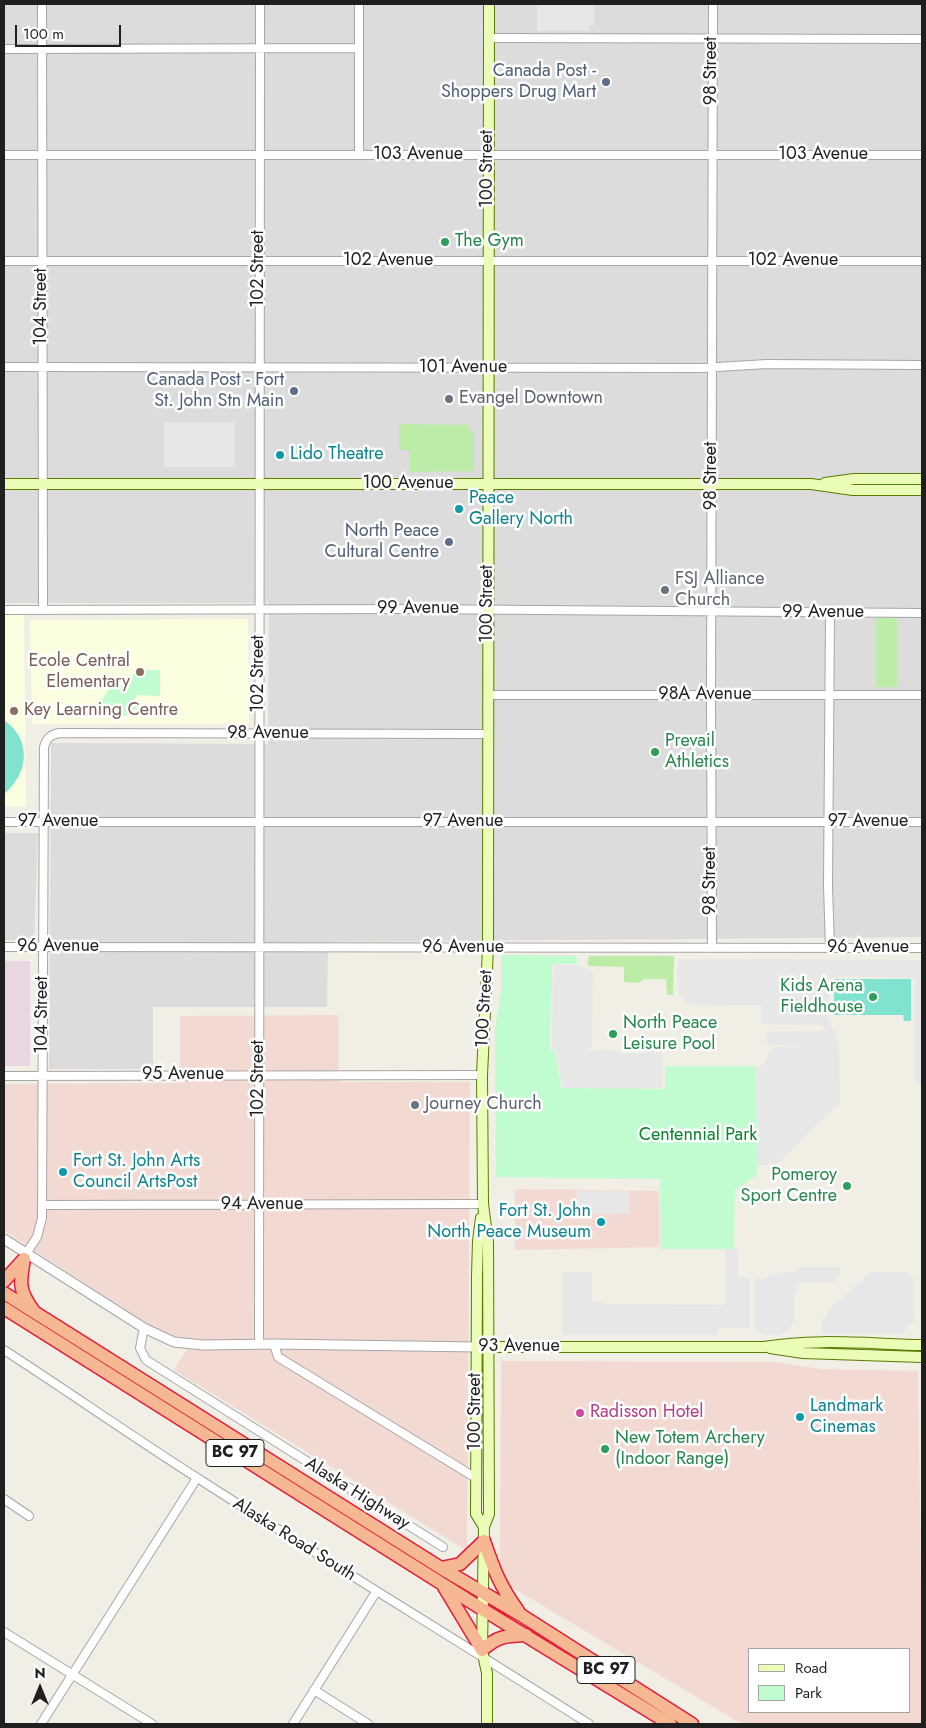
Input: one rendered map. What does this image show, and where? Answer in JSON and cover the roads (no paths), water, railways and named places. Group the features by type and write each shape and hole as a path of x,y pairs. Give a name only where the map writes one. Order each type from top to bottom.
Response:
{"highway":[{"path":"4,1272 25,1256"},
{"path":"4,1281 25,1256"},
{"path":"4,1317 33,1319 21,1291 25,1256"},
{"name":"Alaska Highway","path":"4,1293 18,1302 33,1319 482,1609 670,1724"},
{"path":"4,1303 18,1302"},
{"name":"Alaska Highway","path":"4,1308 33,1319 521,1615 692,1724"},
{"path":"441,1568 460,1564 484,1541 495,1573 503,1589 521,1615"},
{"path":"441,1582 483,1654 493,1640 503,1636 526,1635"}],"main road":[{"name":"100 Street","path":"487,1724 487,1673 483,1654 482,1609 484,1527 489,1514 488,1242 483,1204 482,1075 488,948 489,4"},
{"name":"100 Avenue","path":"4,484 811,484 854,479 922,479"},
{"name":"100 Avenue","path":"811,484 853,490 922,490"},
{"name":"100 Street","path":"483,1204 478,1241 476,1514 484,1527"},
{"name":"93 Avenue","path":"476,1347 764,1347 792,1344 922,1345"},
{"name":"93 Avenue","path":"764,1347 785,1352 922,1357"},
{"path":"476,1415 482,1433 482,1446 488,1456"}],"street":[{"name":"104 Street","path":"42,4 43,610"},
{"name":"102 Street","path":"259,1344 260,4"},
{"path":"359,155 360,4"},
{"name":"98 Street","path":"712,4 712,947"},
{"path":"489,38 922,39"},
{"path":"4,49 359,48"},
{"name":"103 Avenue","path":"4,155 922,155"},
{"name":"102 Avenue","path":"4,261 922,261"},
{"name":"101 Avenue","path":"4,368 488,368 712,367 767,364 922,365"},
{"name":"99 Avenue","path":"4,610 259,609 712,611 830,614 922,613"},
{"path":"830,614 828,822 830,948"},
{"name":"98A Avenue","path":"488,695 922,695"},
{"name":"98 Avenue","path":"49,737 53,734 488,734"},
{"name":"104 Street","path":"25,1256 40,1230 42,1205 44,747 49,737"},
{"name":"97 Avenue","path":"4,822 922,822"},
{"name":"96 Avenue","path":"4,947 922,948"},
{"name":"95 Avenue","path":"4,1076 482,1075"},
{"name":"94 Avenue","path":"42,1205 483,1204"},
{"name":"93 Avenue","path":"4,1239 25,1256 144,1328 160,1336 187,1344 476,1347"},
{"path":"144,1328 140,1348 146,1360 443,1547"},
{"path":"274,1344 278,1357 476,1478"},
{"name":"Alaska Road South","path":"4,1350 196,1478 376,1592 483,1654 589,1724"},
{"path":"41,1724 196,1478"},
{"path":"4,1499 29,1516"},
{"path":"293,1724 376,1592"},
{"path":"4,1632 152,1724"},
{"path":"314,1690 368,1724"}],"place":[{"name":"Canada Post - Shoppers Drug Mart","path":"606,82"},
{"name":"The Gym","path":"445,242"},
{"name":"Canada Post - Fort St. John Stn Main","path":"294,391"},
{"name":"Evangel Downtown","path":"449,399"},
{"name":"Lido Theatre","path":"280,455"},
{"name":"Peace Gallery North","path":"459,509"},
{"name":"North Peace Cultural Centre","path":"449,542"},
{"name":"FSJ Alliance Church","path":"665,590"},
{"name":"Ecole Central Elementary","path":"140,672"},
{"name":"Key Learning Centre","path":"14,711"},
{"name":"Prevail Athletics","path":"655,752"},
{"name":"Kids Arena Fieldhouse","path":"873,997"},
{"name":"North Peace Leisure Pool","path":"613,1034"},
{"name":"Journey Church","path":"415,1105"},
{"name":"Fort St. John Arts Council ArtsPost","path":"63,1172"},
{"name":"Pomeroy Sport Centre","path":"847,1186"},
{"name":"Fort St. John North Peace Museum","path":"601,1222"},
{"name":"Radisson Hotel","path":"580,1413"},
{"name":"Landmark Cinemas","path":"800,1417"},
{"name":"New Totem Archery (Indoor Range)","path":"605,1449"}],"park label":[{"name":"Centennial Park","path":"698,1136"}]}
